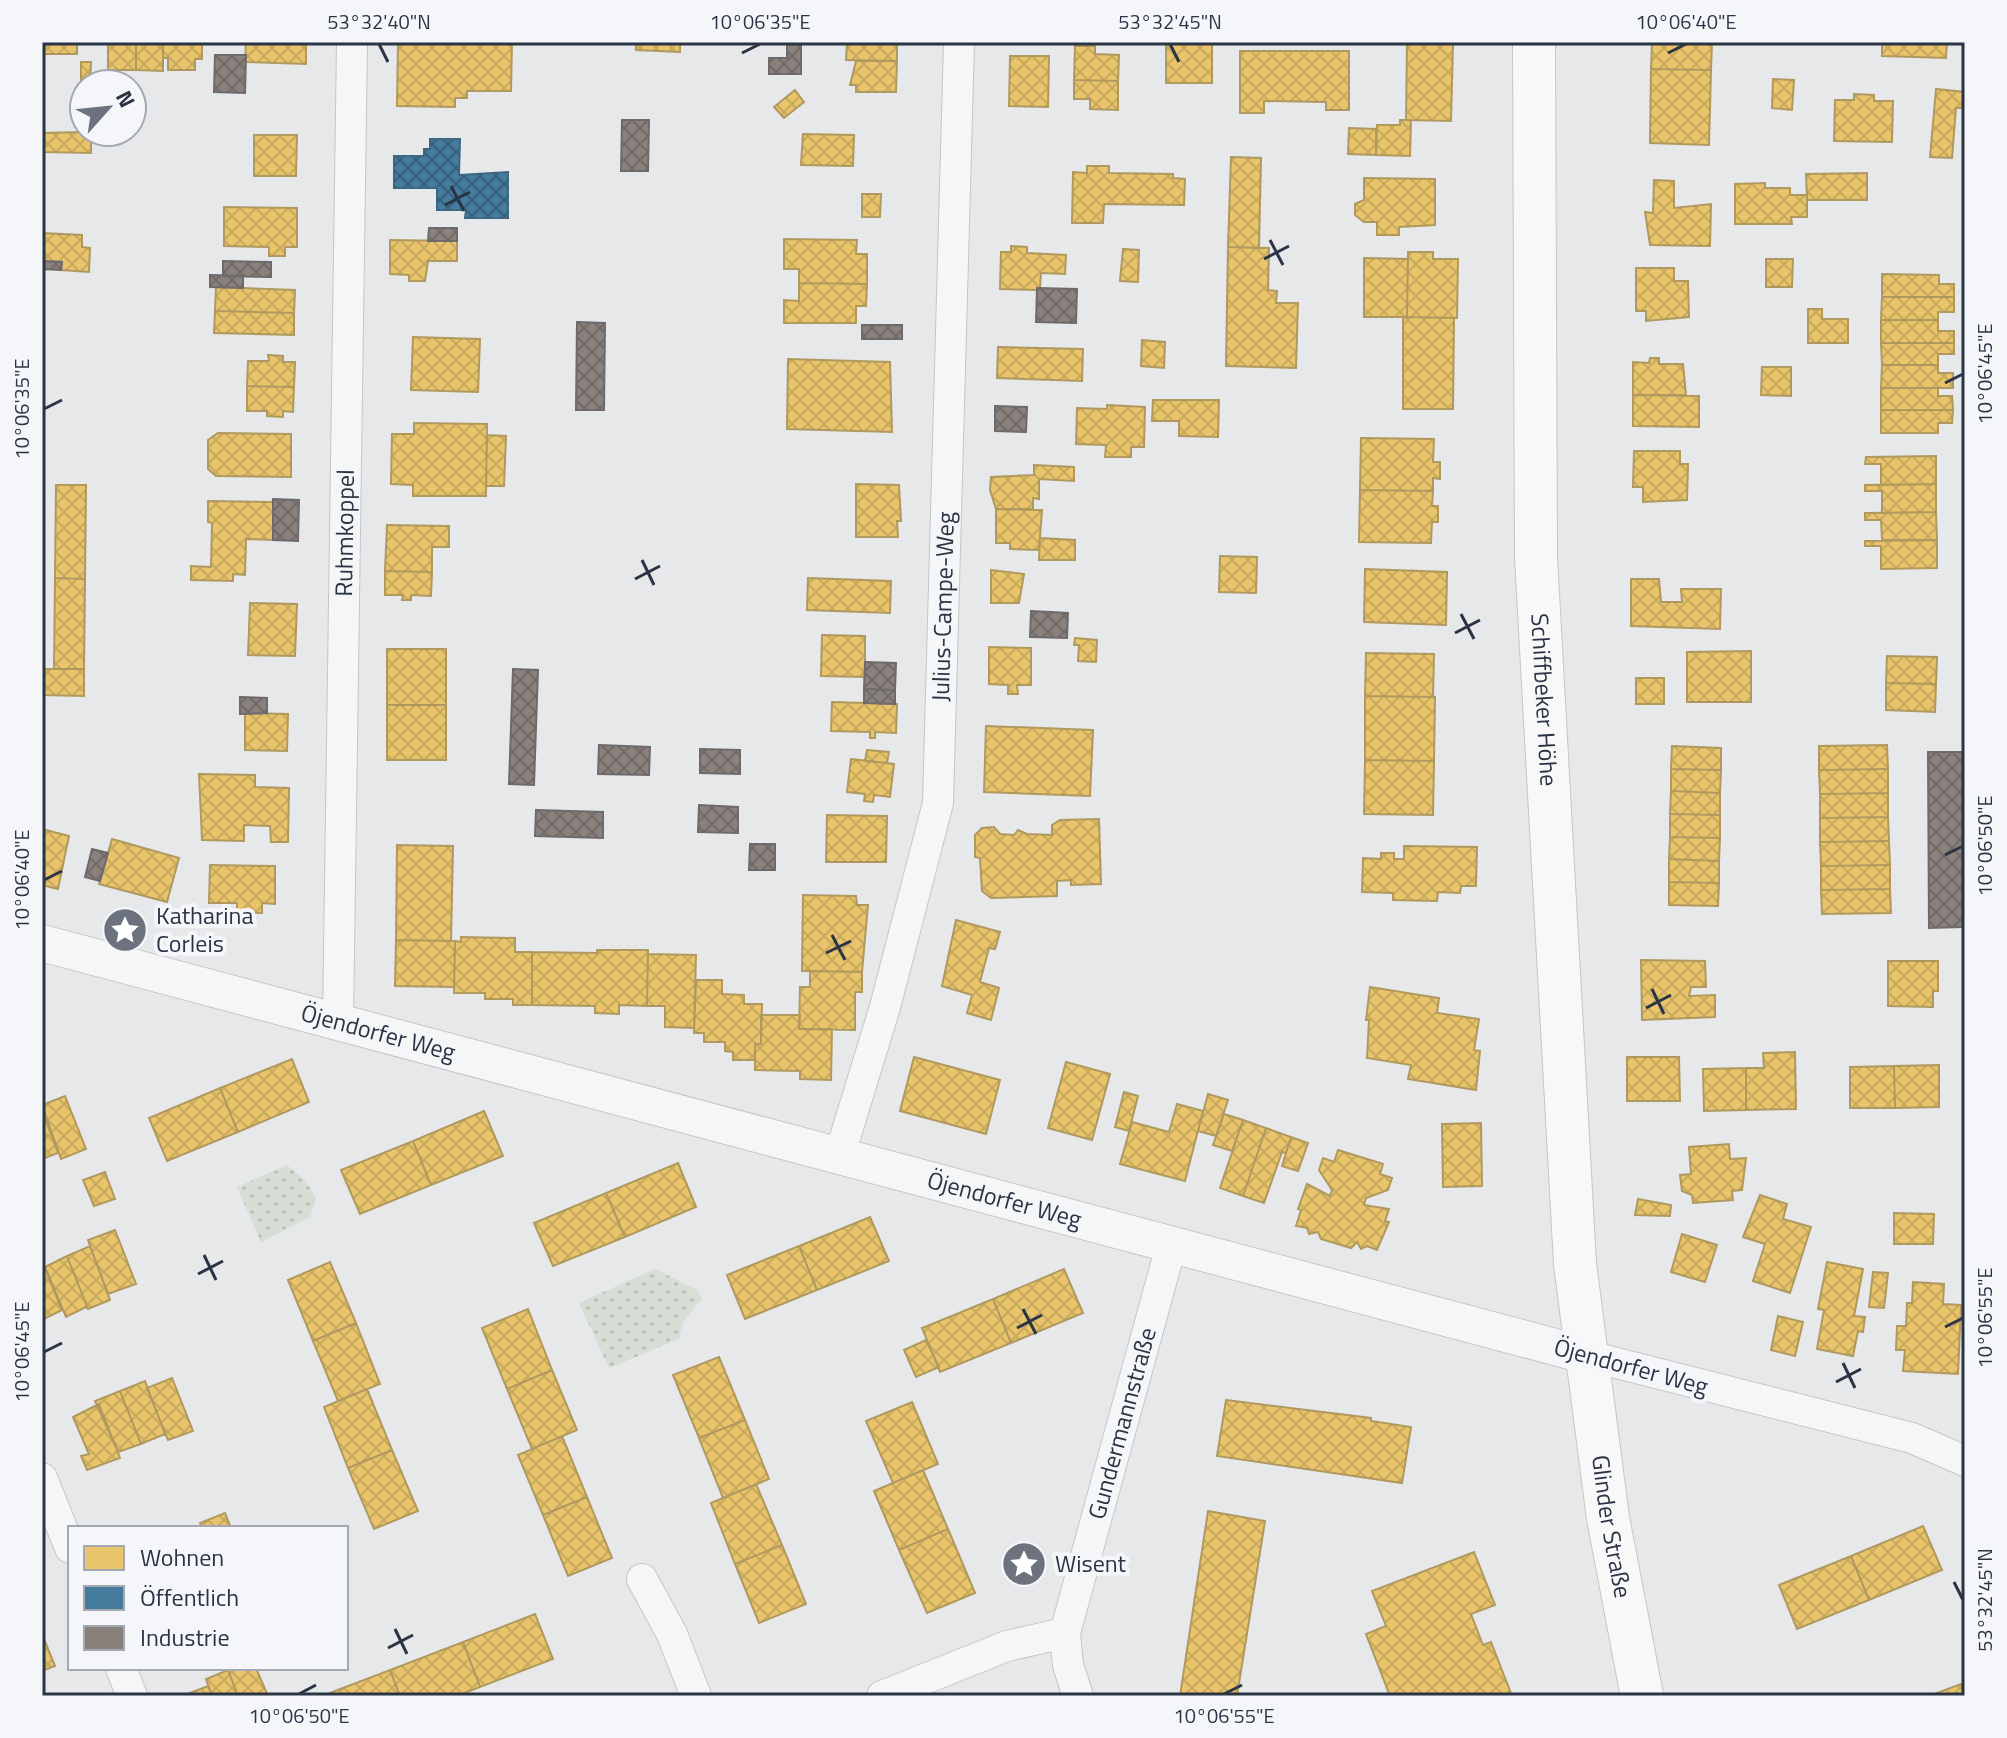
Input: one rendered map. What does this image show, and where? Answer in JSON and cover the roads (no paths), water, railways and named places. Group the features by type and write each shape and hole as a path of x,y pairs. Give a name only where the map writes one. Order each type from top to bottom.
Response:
{"main road":[{"name":"Schiffbeker Höhe","path":"1534,42 1536,557 1568,1155 1585,1355"},
{"name":"Glinder Straße","path":"1585,1355 1608,1518 1642,1696"}],"street":[{"name":"Ruhmkoppel","path":"338,1023 352,42"},
{"name":"Julius-Campe-Weg","path":"839,1157 885,1007 938,803 959,42"},
{"name":"Öjendorfer Weg","path":"42,943 1171,1246 1912,1438 1964,1468"},
{"name":"Gundermannstraße","path":"1078,1696 1068,1665 1065,1633 1171,1246"},
{"path":"42,1478 68,1543"},
{"path":"642,1579 672,1634 696,1696"},
{"path":"882,1696 1007,1646 1065,1633"},
{"path":"122,1670 132,1696"}],"place":[{"name":"Katharina Corleis","path":"125,930"},
{"name":"Wisent","path":"1024,1564"}]}
